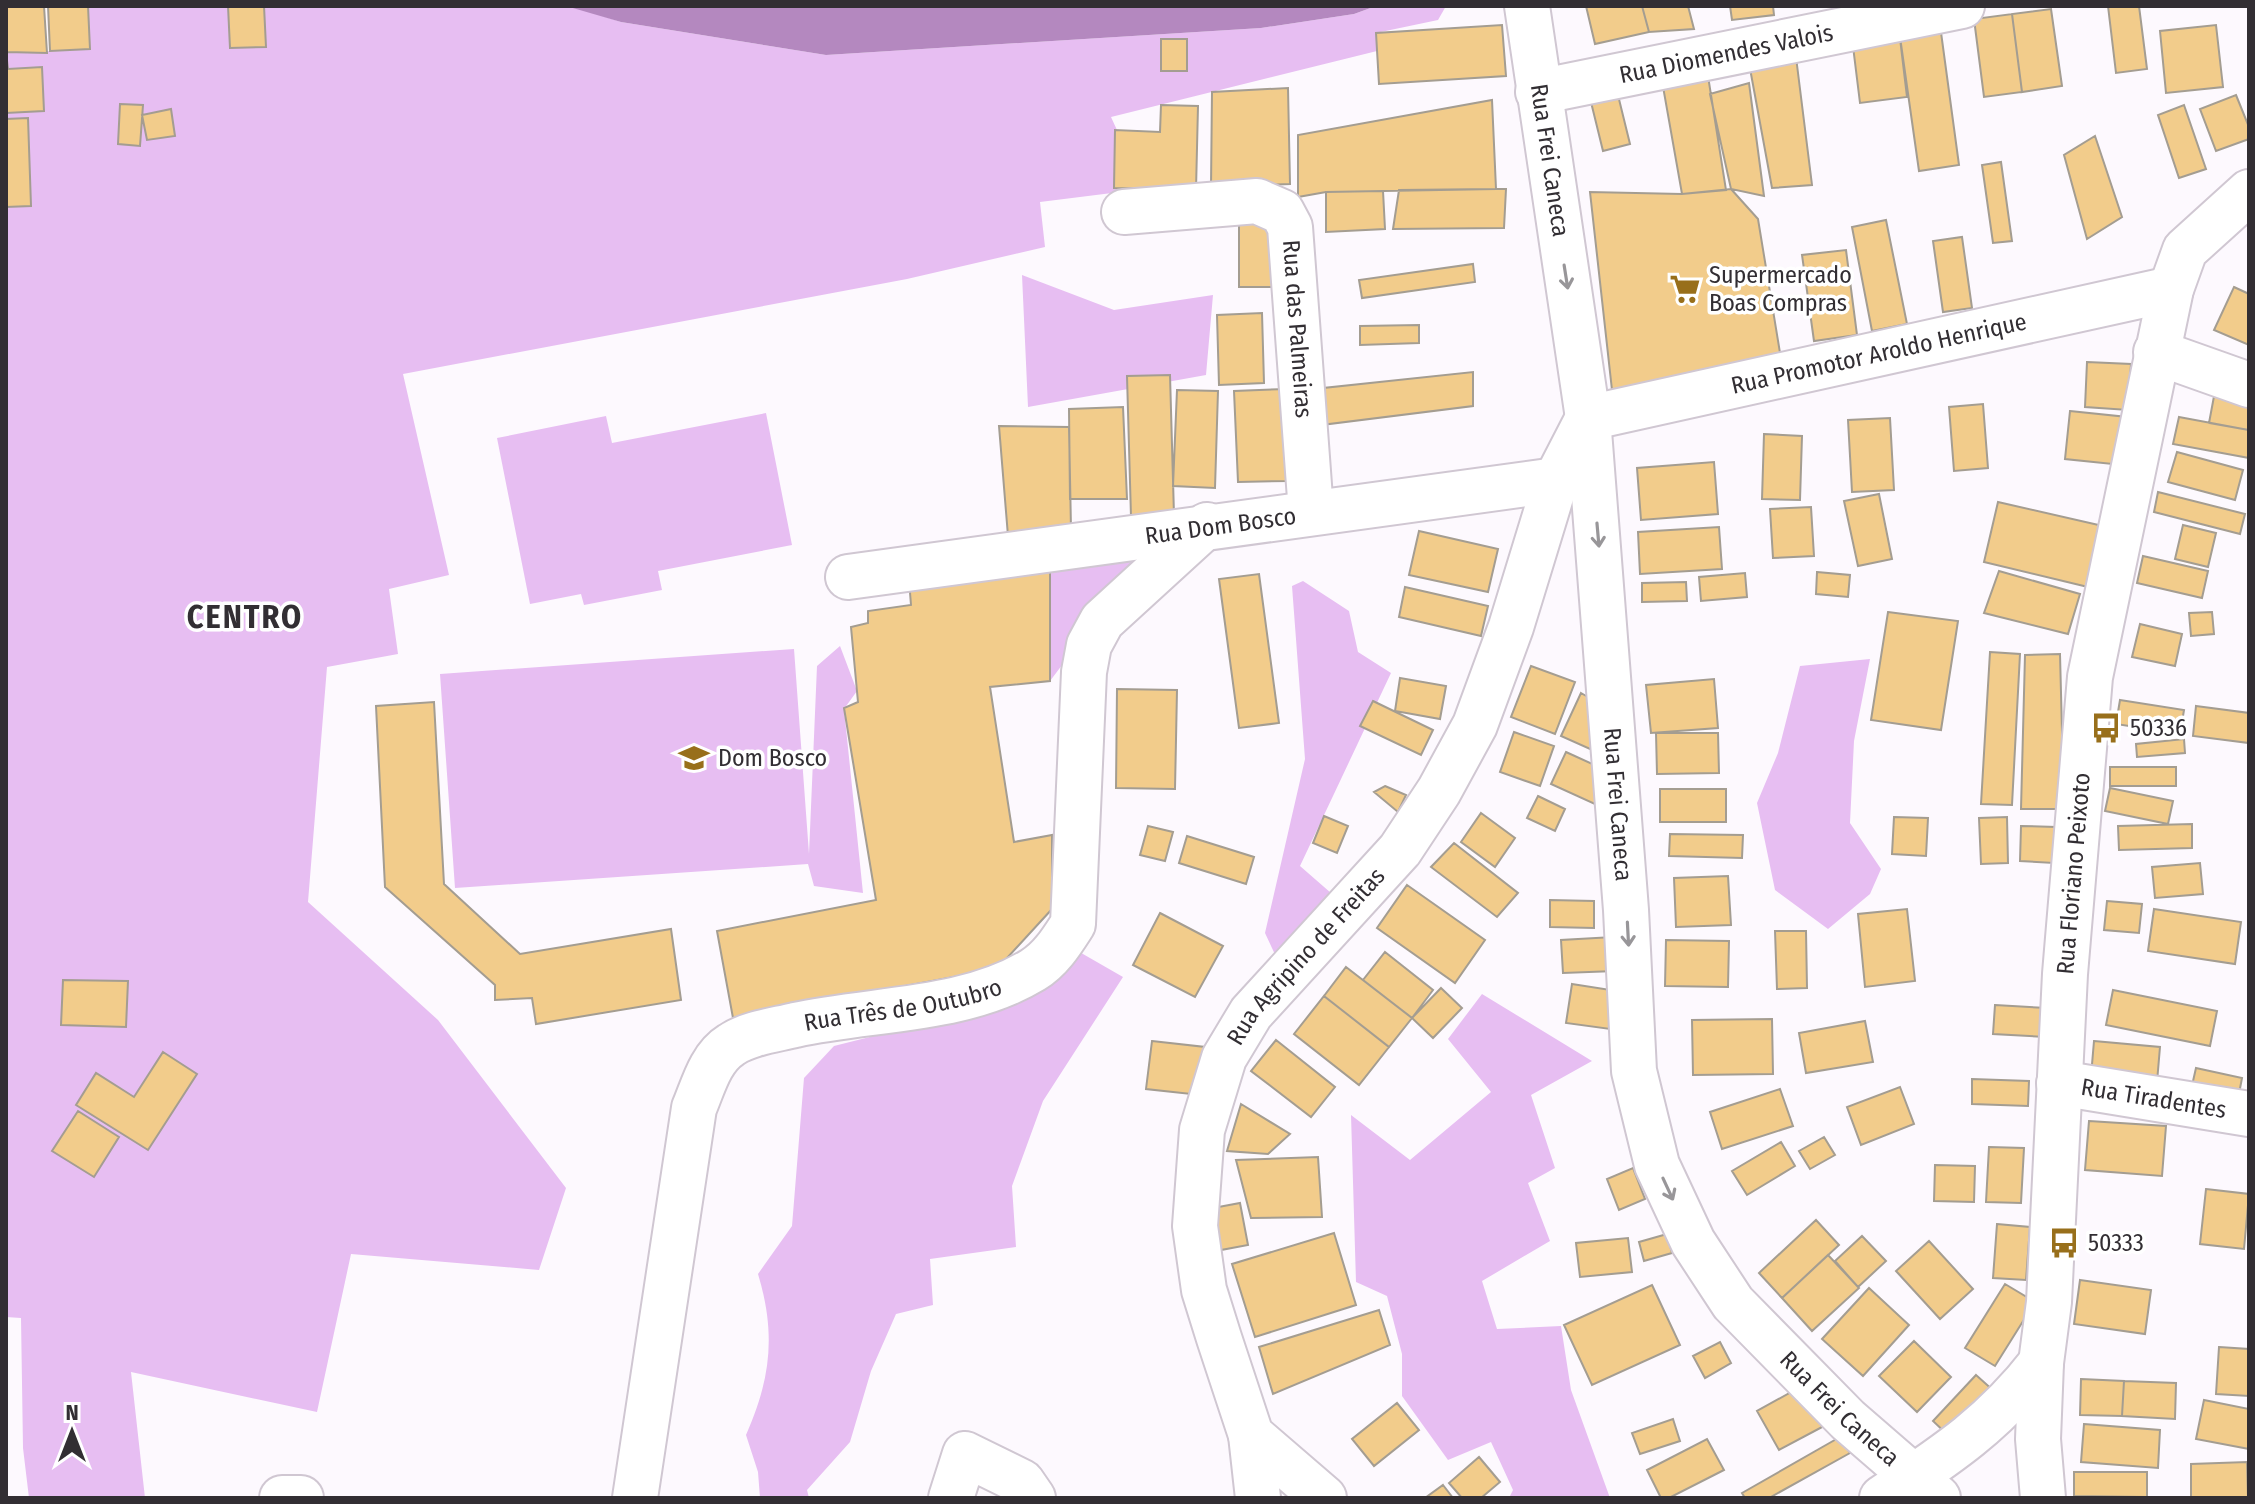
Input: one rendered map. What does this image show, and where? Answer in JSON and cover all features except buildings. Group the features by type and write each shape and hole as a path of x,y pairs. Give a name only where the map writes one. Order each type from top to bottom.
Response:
{"street":[{"name":"Rua Frei Caneca","path":"1527,6 1588,418 1574,474 1626,910 1634,1071 1657,1165 1693,1242 1733,1303 1912,1490"},
{"name":"Rua Diomendes Valois","path":"1538,92 1962,6"},
{"name":"Rua Floriano Peixoto","path":"2043,1498 2038,1439 2041,1363 2049,1302 2059,1083 2090,677 2171,289 2185,250 2249,192"},
{"name":"Rua das Palmeiras","path":"1124,212 1257,201 1282,212 1290,227 1311,512"},
{"name":"Rua Promotor Aroldo Henrique","path":"1588,418 2171,289"},
{"path":"2156,352 2249,385"},
{"name":"Rua Dom Bosco","path":"848,577 1041,553 1207,525 1574,474"},
{"name":"Rua Agripino de Freitas","path":"1258,1498 1251,1435 1204,1290 1195,1226 1202,1130 1224,1058 1251,1013 1400,850 1439,791 1480,711 1574,474"},
{"name":"Rua Três de Outubro","path":"635,1498 694,1108 711,1067 730,1045 763,1033 959,998 995,987 1035,969 1056,950 1073,924 1084,672 1089,645 1102,621 1207,525"},
{"name":"Rua Tiradentes","path":"2059,1083 2249,1114"},
{"path":"1912,1490 1951,1452 2011,1402 2041,1363"},
{"path":"1251,1435 1324,1498"},
{"path":"951,1498 965,1454 1022,1482 1033,1498"},
{"path":"282,1498 301,1498"}],"shaded area":[{"path":"88,6 572,6 621,22 826,55 1261,28 1354,14 1376,6 1446,6 1438,20 1376,33 1377,51 1111,117 1144,189 1040,202 1045,247 907,279 403,374 449,575 389,589 398,654 327,667 308,902 438,1020 566,1188 539,1270 351,1254 317,1412 131,1372 145,1498 29,1498 23,1448 21,1318 6,1317 6,53 90,49"},
{"path":"566,6 1376,6 1354,14 1261,28 826,55 621,22"},
{"path":"1022,275 1114,310 1213,295 1206,375 1028,407"},
{"path":"766,413 792,545 658,571 662,590 584,605 581,594 530,604 497,438 606,416 612,443"},
{"path":"1163,555 1090,628 1050,681 1050,559"},
{"path":"1303,581 1349,611 1358,652 1391,673 1300,866 1339,900 1279,963 1265,933 1305,759 1292,586"},
{"path":"840,646 857,691 844,709 863,893 814,886 808,864 455,888 440,674 794,649 809,854 817,666"},
{"path":"1870,659 1854,741 1850,823 1881,869 1870,894 1828,929 1775,890 1757,803 1778,753 1800,666"},
{"path":"1076,950 1123,977 1043,1101 1012,1186 1016,1247 930,1259 933,1305 896,1314 871,1371 850,1442 807,1490 809,1498 760,1498 758,1472 746,1435 761,1394 768,1356 767,1316 758,1274 792,1226 804,1078 834,1046 1001,1004"},
{"path":"1482,994 1592,1061 1531,1095 1555,1168 1528,1183 1550,1241 1482,1281 1497,1329 1561,1326 1571,1390 1610,1498 1509,1498 1513,1490 1491,1442 1448,1460 1402,1396 1402,1354 1387,1296 1356,1282 1351,1115 1410,1160 1491,1092 1448,1039"}],"place":[{"name":"Supermercado Boas Compras","path":"1685,289"},
{"name":"50336","path":"2106,728"},
{"name":"Dom Bosco","path":"694,758"},
{"name":"50333","path":"2064,1243"}],"district":[{"name":"CENTRO","path":"245,617"}]}
